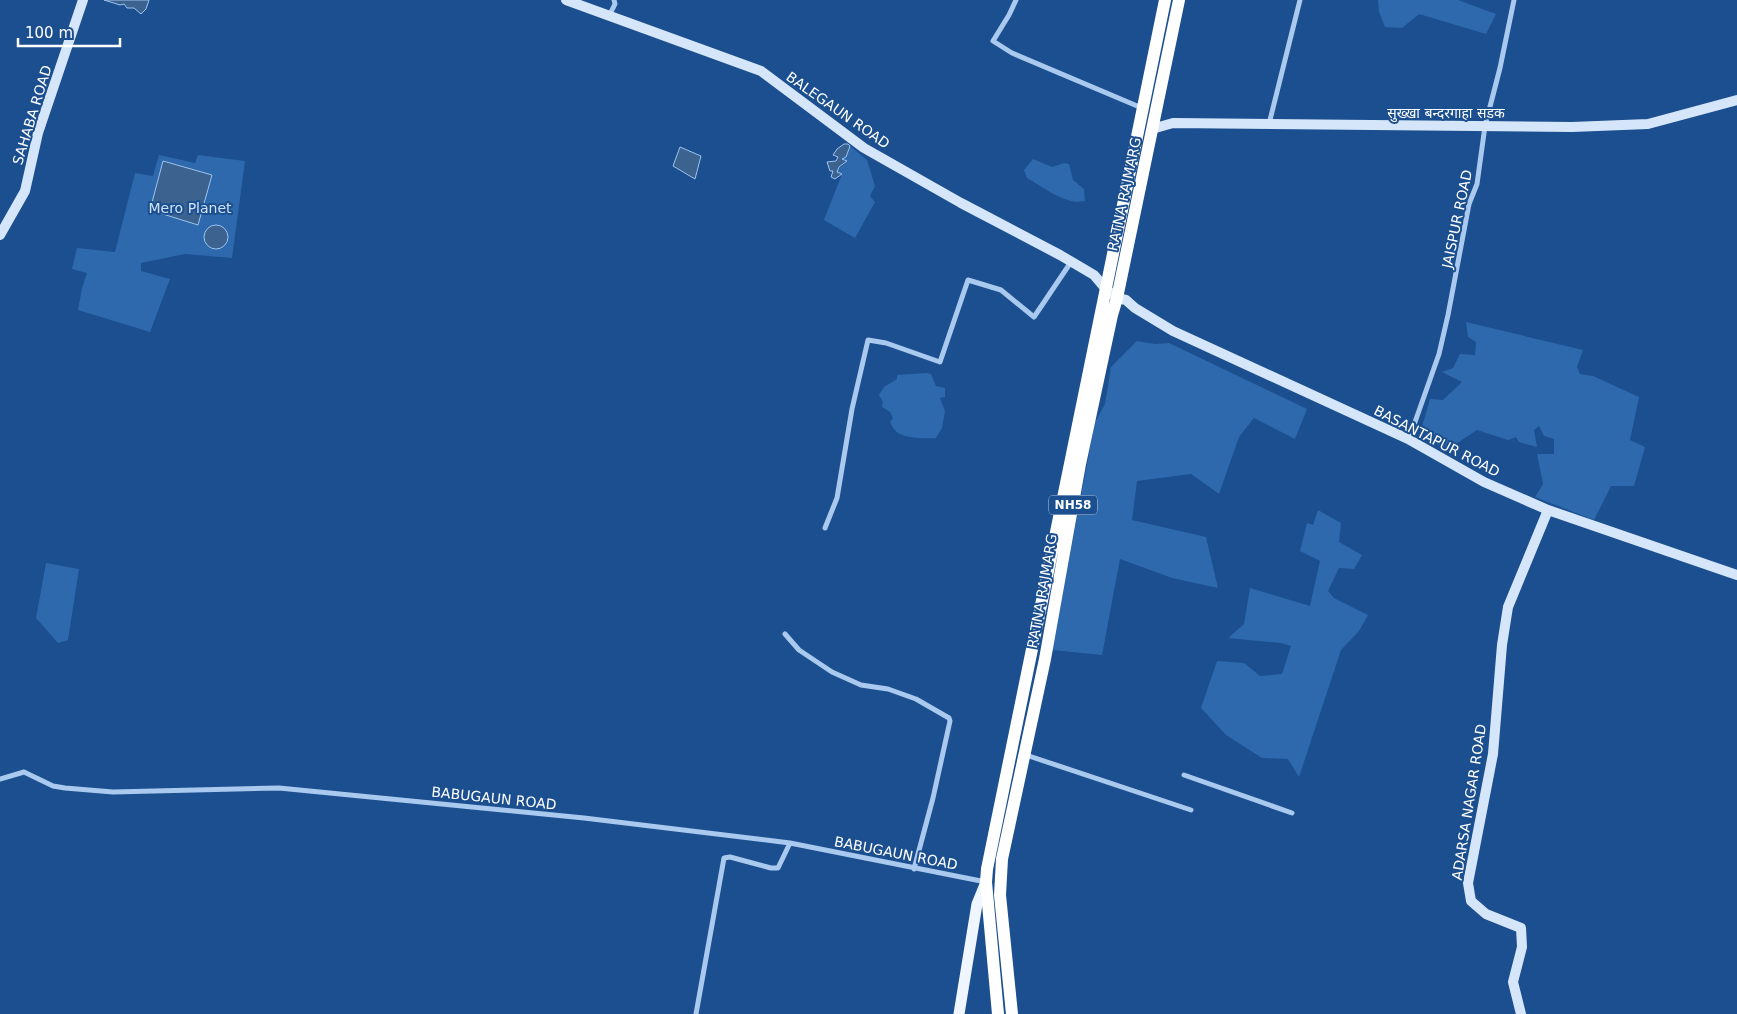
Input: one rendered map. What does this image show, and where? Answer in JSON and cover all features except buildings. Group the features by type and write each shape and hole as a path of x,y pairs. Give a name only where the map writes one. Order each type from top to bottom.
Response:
{"highway":[{"name":"RATNA RAJMARG","path":"1012,1014 1000,878 1002,859 1045,659 1080,464 1112,315 1111,293 1142,108 1165,0"},
{"name":"RATNA RAJMARG","path":"998,1014 986,882 1009,758 1111,293 1152,129 1179,0"}],"main road":[{"path":"959,1014 977,904 986,882"}],"street":[{"name":"SAHABA ROAD","path":"0,235 25,191 38,133 83,0"},
{"name":"BALEGAUN ROAD","path":"566,0 761,71 864,148 960,203 1094,275 1111,293"},
{"path":"609,16 615,4 614,0"},
{"path":"1016,0 1009,15 992,41 1012,53 1142,108"},
{"path":"1269,124 1300,0"},
{"name":"JAISPUR ROAD","path":"1408,439 1438,354 1456,278 1469,204 1477,184 1485,126 1500,68 1514,0"},
{"name":"सुख्खा बन्दरगाहा सडक","path":"1152,129 1173,123 1572,127 1648,124 1737,100"},
{"path":"825,528 836,498 852,409 868,340 886,343 904,351 940,362 968,280 1001,290 1034,317 1071,262"},
{"name":"BASANTAPUR ROAD","path":"1111,293 1126,300 1173,331 1408,439 1484,482 1548,510 1737,575"},
{"name":"ADARSA NAGAR ROAD","path":"1521,1014 1513,982 1522,947 1521,928 1486,914 1471,902 1468,884 1492,754 1502,646 1508,607 1548,510"},
{"path":"785,634 799,650 832,672 861,685 888,688 916,699 949,718 950,721 933,798 914,869"},
{"path":"1024,759 1026,754 1190,810"},
{"name":"BABUGAUN ROAD","path":"0,779 24,772 53,786 114,792 280,788 584,818 790,843 986,882"},
{"path":"1184,776 1292,813"},
{"path":"696,1014 724,858 730,857 771,868 778,868 790,843"}],"green space":[{"path":"1378,0 1458,0 1496,14 1486,34 1419,14 1402,28 1385,27 1379,12"},
{"path":"850,146 867,160 875,186 870,196 875,202 855,238 824,220 842,174 837,172 847,161 842,159 846,157"},
{"name":"Mero Planet","path":"159,155 195,163 198,155 245,161 232,258 185,254 141,263 141,271 170,279 150,332 78,310 87,273 72,269 77,248 115,252 135,173 153,176"},
{"path":"1033,159 1052,167 1064,163 1069,164 1073,180 1084,189 1085,201 1078,202 1063,198 1027,178 1024,170"},
{"path":"1466,322 1583,350 1577,367 1580,374 1593,376 1639,397 1630,440 1645,447 1634,486 1611,486 1594,520 1535,497 1543,484 1537,454 1554,454 1554,439 1544,436 1539,426 1534,430 1537,447 1519,442 1516,437 1508,440 1477,430 1445,451 1421,430 1430,399 1443,400 1462,382 1442,372 1453,368 1460,354 1475,355 1476,342 1468,337"},
{"path":"1137,341 1155,344 1169,343 1307,409 1295,439 1254,418 1239,437 1219,494 1191,474 1137,481 1132,520 1206,537 1218,588 1172,578 1120,559 1102,655 1052,650 1095,422 1105,404 1111,367"},
{"path":"931,374 936,386 945,388 945,397 940,398 945,411 942,428 936,438 916,438 902,435 892,426 890,422 893,418 890,412 882,407 883,402 879,395 884,387 897,379 897,375"},
{"path":"1318,510 1341,523 1339,542 1362,555 1354,569 1339,568 1328,591 1334,598 1368,615 1359,631 1341,650 1299,777 1288,759 1262,758 1226,735 1201,708 1217,661 1244,663 1260,676 1282,674 1291,646 1281,643 1228,638 1244,624 1250,588 1310,606 1320,561 1300,551 1307,523 1313,525"},
{"path":"46,563 79,569 68,640 58,643 36,618"}],"shaded area":[{"path":"104,0 149,0 146,9 141,14 134,8 127,8 124,4 120,5"},
{"path":"844,144 850,146 846,157 842,159 847,161 839,167 837,172 842,174 835,179 831,177 833,171 830,171 827,162 836,161 838,157 833,155"},
{"path":"680,147 701,156 695,179 673,166"},
{"path":"163,161 212,175 198,225 150,210"},
{"path":"211,225 221,225 228,232 228,242 221,249 211,249 204,242 204,232"}]}
